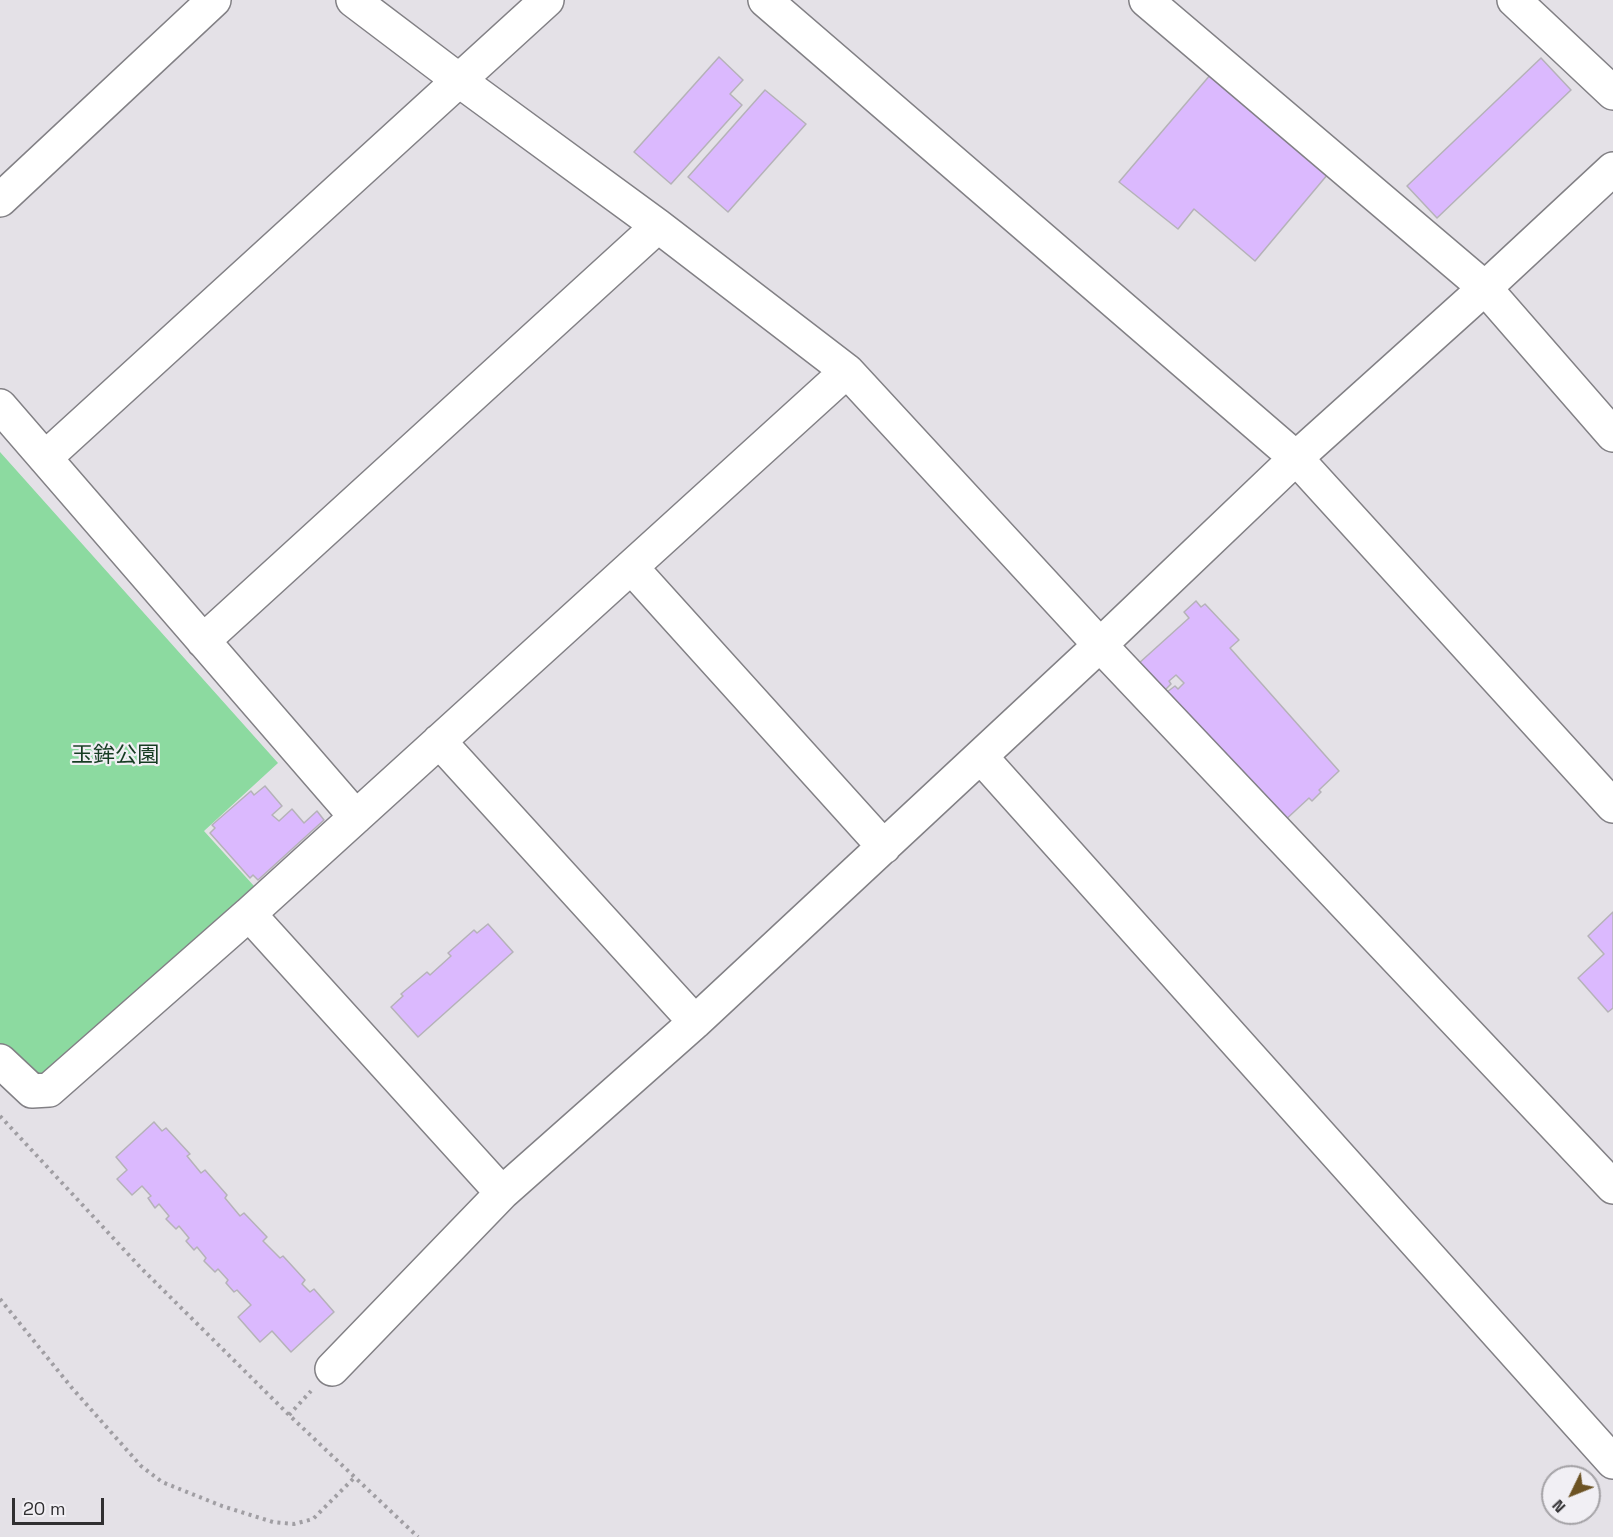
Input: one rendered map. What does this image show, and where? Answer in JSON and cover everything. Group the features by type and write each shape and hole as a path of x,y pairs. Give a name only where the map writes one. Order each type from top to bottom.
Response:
{"street":[{"path":"0,200 214,0"},
{"path":"353,0 658,226 847,371 1100,645 1613,1187"},
{"path":"45,458 547,0"},
{"path":"765,0 1296,458 1613,806"},
{"path":"1146,0 1485,288 1613,435"},
{"path":"1514,0 1613,93"},
{"path":"332,1369 502,1193 695,1022 981,757 1296,458 1613,169"},
{"path":"203,641 658,226"},
{"path":"0,1061 32,1091 49,1090 249,914 847,371"},
{"path":"0,406 356,817"},
{"path":"631,567 884,847"},
{"path":"440,741 695,1022"},
{"path":"981,757 1613,1462"},
{"path":"249,914 502,1193"}],"path":[{"path":"1,1119 140,1267 418,1537"},
{"path":"0,1299 72,1388 141,1466 162,1482 222,1506 273,1522 294,1524 313,1519 355,1478"}],"green space":[{"name":"玉鉾公園","path":"0,452 278,763 204,831 254,886 47,1074 27,1073 0,1046"}],"building":[{"path":"719,57 743,80 730,94 742,105 671,184 634,152"},
{"path":"1541,58 1571,90 1437,218 1407,186"},
{"path":"1211,74 1328,174 1255,261 1194,209 1178,229 1119,182"},
{"path":"765,90 806,124 728,212 688,177"},
{"path":"1196,601 1201,607 1205,604 1239,640 1230,648 1339,771 1319,790 1321,792 1312,801 1309,798 1282,823 1167,692 1175,686 1178,689 1184,683 1176,675 1169,681 1171,684 1164,691 1138,664 1189,618 1184,612"},
{"path":"265,786 282,806 272,815 279,821 292,809 304,823 317,811 324,820 258,880 253,875 250,878 210,833 215,828 212,825 251,791 254,795"},
{"path":"1613,912 1613,1008 1608,1012 1578,978 1604,954 1588,936"},
{"path":"488,924 513,952 418,1037 391,1007 403,996 401,994 427,972 430,975 451,956 448,953 474,930 477,933"},
{"path":"154,1122 162,1131 166,1128 190,1154 187,1156 201,1173 205,1170 227,1195 225,1198 240,1216 244,1213 267,1237 263,1241 280,1258 283,1256 305,1280 302,1284 310,1292 314,1289 334,1312 291,1352 272,1331 260,1342 238,1317 251,1305 237,1290 234,1292 226,1283 228,1280 218,1269 215,1272 204,1261 206,1258 197,1247 194,1250 186,1241 189,1238 179,1226 176,1229 166,1219 169,1216 159,1204 155,1208 148,1198 151,1196 142,1186 132,1195 117,1179 127,1170 116,1157"}]}
